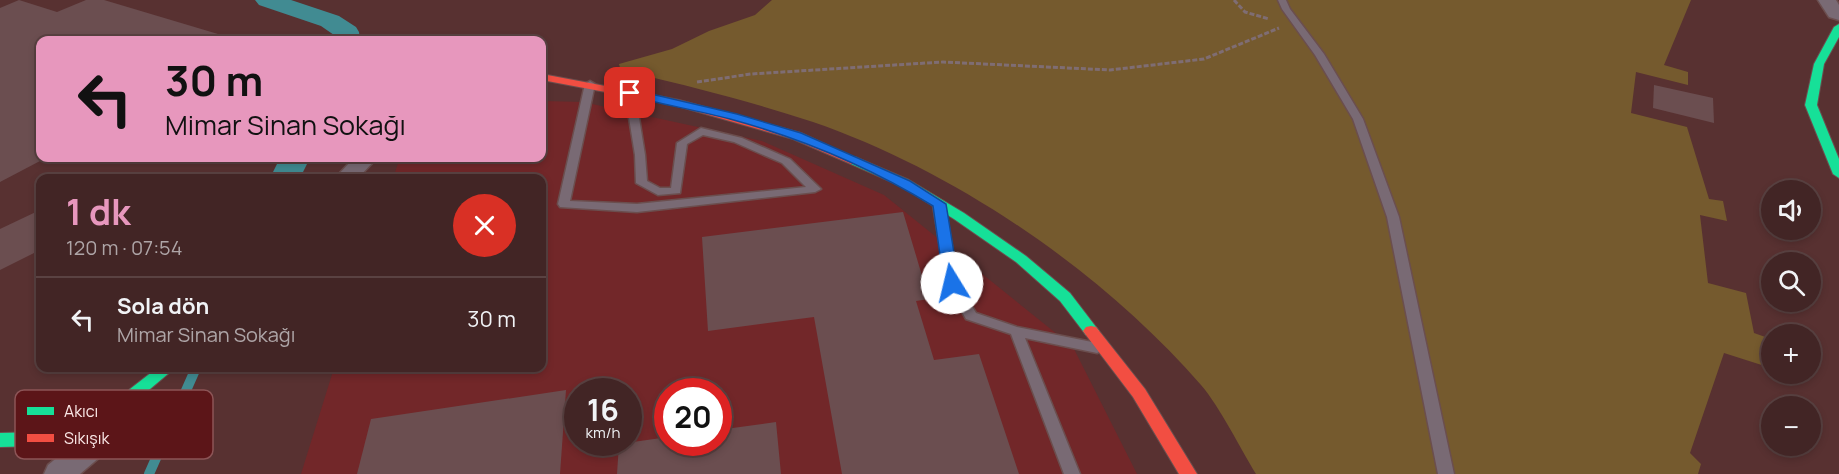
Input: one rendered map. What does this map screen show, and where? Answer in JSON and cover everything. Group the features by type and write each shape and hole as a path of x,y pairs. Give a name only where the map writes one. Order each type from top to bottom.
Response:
{"street":[{"path":"1827,0 1835,13 1839,15"},
{"path":"1839,27 1820,64 1811,105 1839,174"},
{"path":"546,77 590,84 721,113 797,136 905,183 939,204 1021,259 1065,297 1139,393 1188,474"},
{"path":"546,83 568,80"},
{"path":"350,174 362,162"},
{"path":"365,174 376,162"},
{"path":"144,390 158,380 177,372"},
{"path":"0,440 15,440"},
{"path":"59,474 75,459"}],"lane":[{"path":"1282,0 1358,119 1393,217 1446,474"},
{"path":"590,84 564,204 637,208 815,189 786,161 738,140 701,131 682,143 676,191 658,192 642,183 630,93"},
{"path":"939,204 952,283 971,316 1016,331 1107,350"},
{"path":"1016,331 1072,474"}],"path":[{"path":"1234,0 1245,12 1266,19 1295,22"},
{"path":"696,82 751,74 943,62 1110,70 1204,59 1295,22"}],"shaded area":[{"path":"772,0 1691,0 1664,65 1688,72 1688,85 1636,72 1631,113 1687,127 1709,199 1723,201 1727,221 1700,215 1708,283 1746,293 1754,333 1761,335 1761,365 1724,353 1690,453 1701,464 1698,474 1256,474 1208,394 1162,343 1119,303 1023,229 920,168 866,143 784,113 620,68 619,64 672,49 709,31 755,15"},
{"path":"546,101 583,102 762,141 884,195 1073,347 1137,474 301,474 333,372 546,372 546,174 394,174 399,162 546,162"}],"building":[{"path":"19,0 57,12 86,0 104,0 218,34 218,36 36,36 36,162 38,162 0,182 0,8"},
{"path":"1654,85 1713,98 1714,123 1653,108"},
{"path":"36,212 36,252 0,270 0,229"},
{"path":"903,212 929,299 916,301 934,360 979,354 1019,474 842,474 814,317 708,331 702,237"},
{"path":"564,390 560,474 357,474 371,419"},
{"path":"776,422 781,474 617,474 618,456 642,456 642,441 654,439 654,456 732,456 732,428"}],"waterway":[{"path":"267,0 330,21 347,32 347,36"},
{"path":"287,174 293,162"},
{"path":"186,390 194,372"},
{"path":"149,474 156,459"}],"traffic: fast":[{"path":"1839,27 1819,64 1811,105 1839,174"},
{"path":"855,161 905,183 959,216 1021,259 1065,297 1091,331"},
{"path":"139,390 162,372"},
{"path":"0,440 15,440"}],"traffic: jam":[{"path":"546,78 675,102 797,136 855,161"},
{"path":"1091,331 1139,393 1188,474"}],"route":[{"path":"630,93 733,116 797,136 905,183 939,204 952,283"}]}
